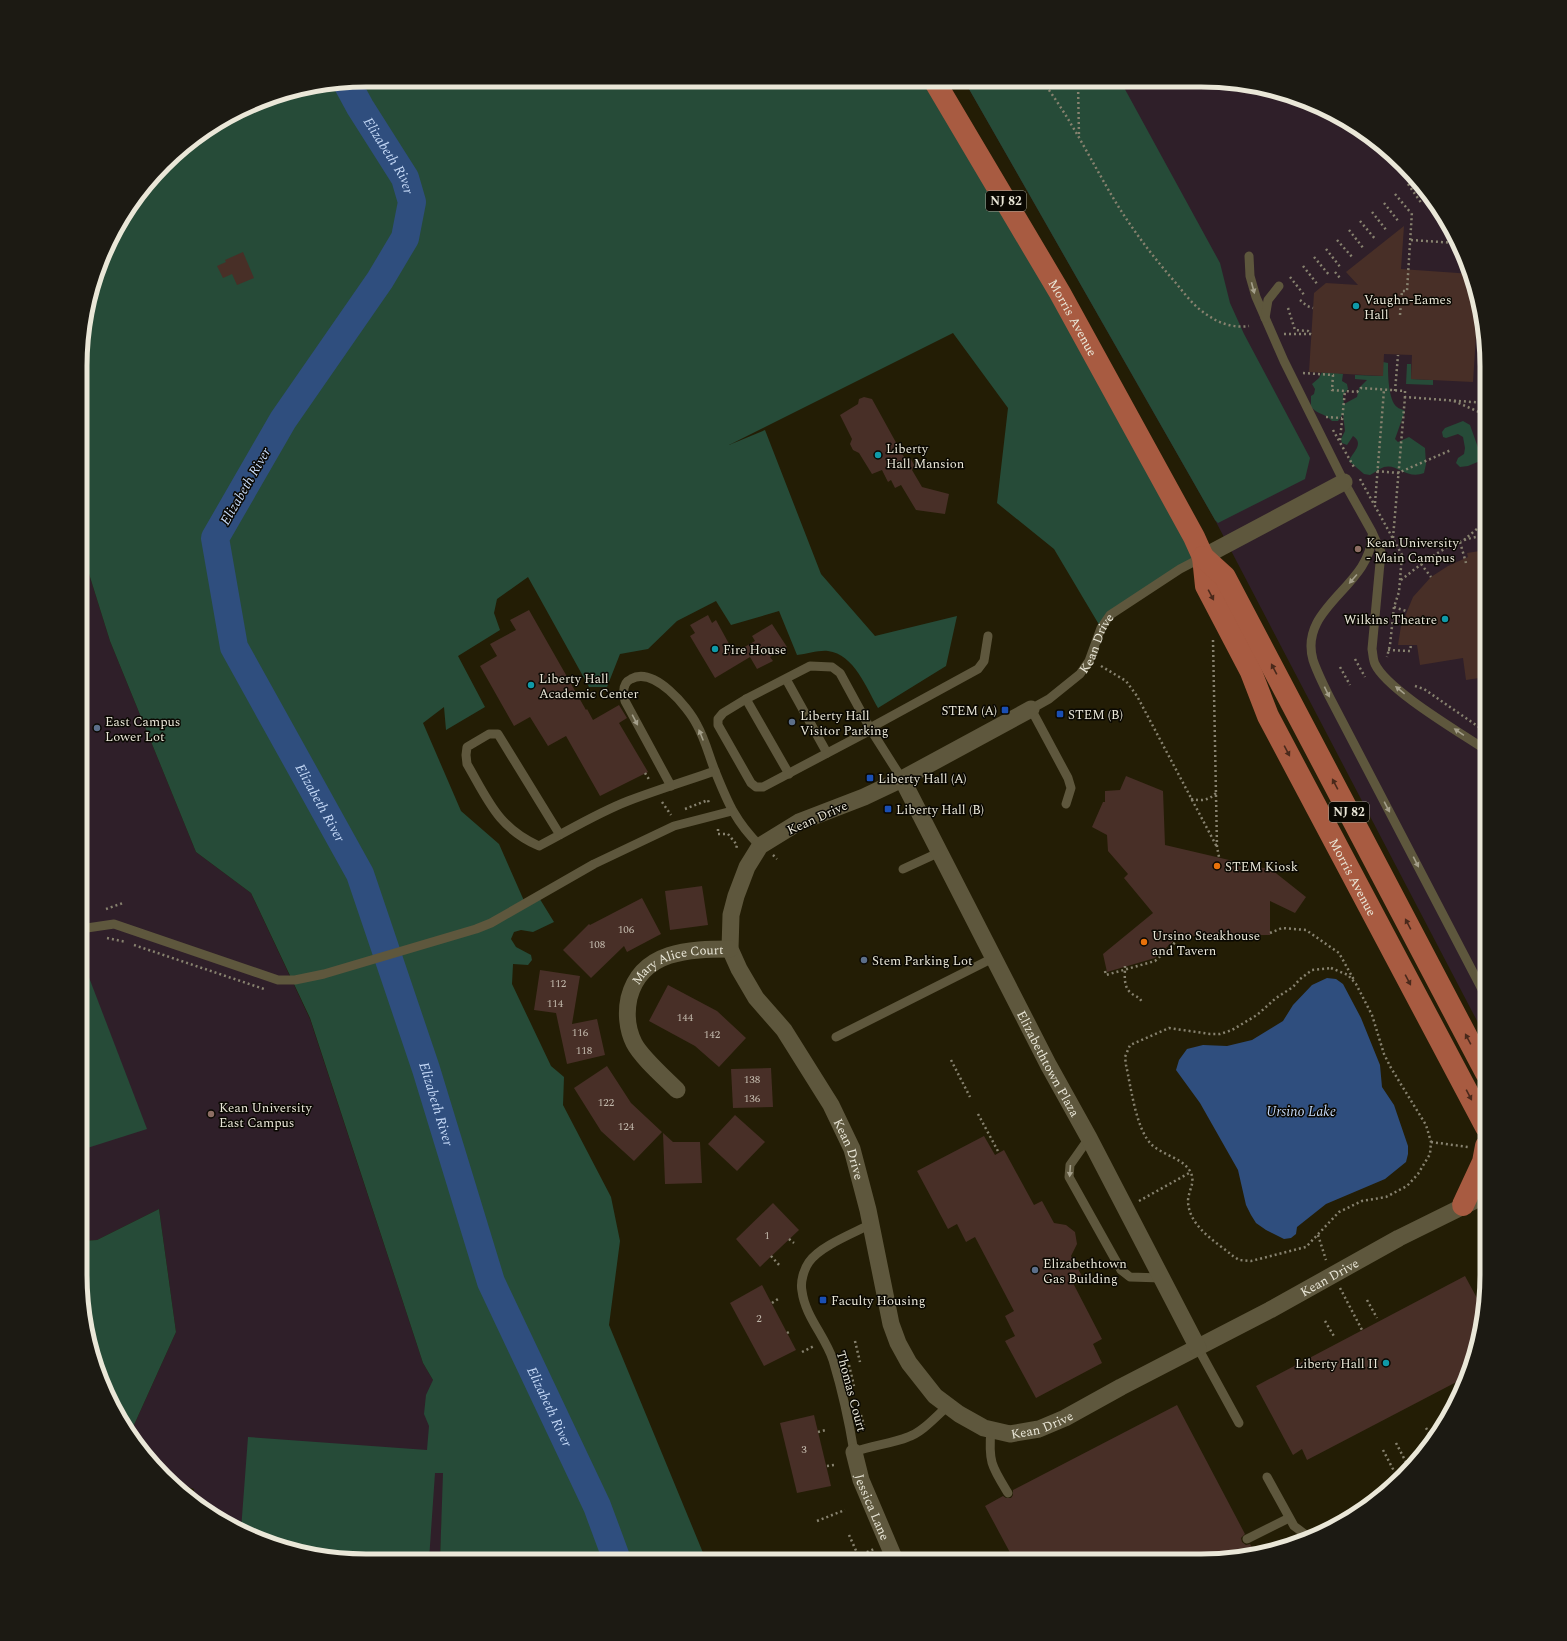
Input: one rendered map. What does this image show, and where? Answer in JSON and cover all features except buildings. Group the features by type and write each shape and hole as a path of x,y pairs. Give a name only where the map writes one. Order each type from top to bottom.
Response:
{"main road":[{"name":"Morris Avenue","path":"938,87 1060,293 1203,557 1226,577 1480,1063"},
{"name":"Morris Avenue","path":"1203,557 1206,586 1251,672 1268,716 1480,1116"},
{"path":"1463,1204 1480,1168"}],"street":[{"path":"1203,557 1344,482"},
{"name":"Kean Drive","path":"1031,709 902,779 864,797 799,822 760,846 747,867 736,896 731,915 730,949 739,970 756,998 784,1030 831,1105 852,1149 871,1224 891,1324 898,1343 920,1378 934,1396 965,1418 991,1430 1010,1434 1039,1429 1065,1418 1121,1386 1198,1348 1463,1204 1480,1197"},
{"name":"Elizabethtown Plaza","path":"902,779 993,958 1089,1138 1198,1348"},
{"name":"Mary Alice Court","path":"677,1090 634,1043 628,1020 627,1005 630,994 636,981 650,963 667,956 685,952 730,949"},
{"name":"Jessica Lane","path":"854,1452 861,1480 892,1554"}],"lane":[{"path":"1249,256 1250,276 1256,297 1284,361 1344,482 1372,532 1381,552 1372,650 1375,664 1387,679 1412,700 1480,746"},
{"path":"1265,318 1268,300 1278,286"},
{"path":"1372,532 1372,548 1364,566 1316,622 1311,640 1313,659 1332,702 1480,986"},
{"name":"Kean Drive","path":"1031,709 1049,699 1080,674 1089,661 1101,628 1110,615 1180,569 1203,557"},
{"path":"902,779 870,729 840,674 832,667 810,666 746,699 723,713 718,719 718,725 751,783 756,787 763,787 828,753 870,729 978,669 984,661 988,636"},
{"path":"671,786 625,700 623,691 626,683 631,679 639,677 650,678 662,684 681,703 697,724 732,812 744,830 760,846"},
{"path":"786,678 828,753"},
{"path":"746,699 789,774"},
{"path":"1031,709 1068,778 1071,788 1066,804"},
{"path":"560,835 498,734 489,734 467,747 466,755 468,764 496,814 526,840 539,846 626,802 716,771"},
{"path":"87,928 114,924 278,980 295,980 324,974 476,929 491,923 594,864 674,826 732,812"},
{"path":"903,870 940,852"},
{"path":"836,1037 993,958"},
{"path":"1089,1138 1070,1165 1069,1177 1120,1270 1130,1277 1162,1278"},
{"name":"Thomas Court","path":"871,1224 820,1252 809,1262 802,1277 801,1289 804,1302 832,1359 850,1428 854,1452 869,1446 910,1437 927,1425 948,1406"},
{"path":"1198,1348 1239,1423"},
{"path":"991,1430 989,1449 992,1468 1008,1493"},
{"path":"1267,1477 1294,1526 1305,1534"},
{"path":"1248,1539 1289,1518"}],"path":[{"path":"1046,87 1079,138 1119,207 1162,268 1196,306 1209,316 1226,324 1237,327 1249,326"},
{"path":"1078,87 1079,138"},
{"path":"1408,184 1422,204"},
{"path":"1395,194 1412,212 1407,291 1402,290 1400,315"},
{"path":"1384,203 1399,222"},
{"path":"1372,212 1387,231"},
{"path":"1360,221 1376,240"},
{"path":"1349,230 1364,249"},
{"path":"1337,240 1352,258"},
{"path":"1411,240 1451,243"},
{"path":"1326,248 1340,268"},
{"path":"1314,258 1330,276"},
{"path":"1303,266 1318,285"},
{"path":"1335,272 1340,278"},
{"path":"1290,277 1305,296"},
{"path":"1300,300 1313,308"},
{"path":"1284,334 1311,334 1308,331 1295,330 1288,308"},
{"path":"1395,391 1398,355"},
{"path":"1302,373 1334,375 1332,390 1357,392 1362,388 1405,392 1393,539"},
{"path":"1375,504 1384,390"},
{"path":"1340,442 1345,391"},
{"path":"1405,397 1480,402"},
{"path":"1451,400 1480,413"},
{"path":"1326,417 1342,418"},
{"path":"1378,471 1398,473 1451,450"},
{"path":"1464,541 1480,526"},
{"path":"1401,580 1432,556 1460,542 1480,537"},
{"path":"1460,542 1466,563"},
{"path":"1421,564 1431,577"},
{"path":"1394,607 1406,611"},
{"path":"1213,632 1217,847 1219,857"},
{"path":"1388,650 1410,650 1411,645"},
{"path":"1355,659 1364,677"},
{"path":"1101,666 1126,681 1137,696 1217,847"},
{"path":"1340,667 1350,685"},
{"path":"645,774 651,783"},
{"path":"1191,799 1204,801 1211,798 1216,793"},
{"path":"661,800 670,815 676,813"},
{"path":"682,810 708,800 709,804"},
{"path":"718,829 718,834 728,834 738,845 736,849"},
{"path":"106,908 123,903"},
{"path":"1270,933 1282,928 1306,930 1339,953 1356,984 1372,1015 1387,1061 1400,1086 1426,1125 1431,1142 1430,1154 1418,1174 1407,1186 1386,1197 1362,1201 1339,1212 1311,1243 1299,1250 1251,1261 1240,1260 1211,1237 1194,1221 1188,1201 1193,1186 1191,1172 1185,1164 1161,1152 1151,1144 1142,1131 1124,1057 1130,1044 1169,1028 1210,1034 1220,1034 1232,1030 1257,1015 1312,970 1331,968 1348,976 1356,984"},
{"path":"1105,971 1106,975 1125,968 1155,961 1182,936"},
{"path":"1125,968 1127,990 1131,994 1140,998 1142,1003"},
{"path":"951,1060 970,1097"},
{"path":"978,1114 999,1153"},
{"path":"1431,1142 1480,1147"},
{"path":"1134,1204 1191,1172"},
{"path":"1318,1235 1326,1262 1362,1330"},
{"path":"789,1239 794,1244"},
{"path":"771,1256 780,1266"},
{"path":"772,1303 778,1299"},
{"path":"1367,1300 1376,1318"},
{"path":"1325,1321 1335,1338"},
{"path":"787,1333 791,1330"},
{"path":"855,1341 860,1362"},
{"path":"849,1365 855,1388"},
{"path":"861,1415 864,1425"},
{"path":"1426,1428 1430,1434"},
{"path":"818,1432 826,1430"},
{"path":"1396,1443 1406,1462"},
{"path":"1383,1450 1394,1471"},
{"path":"827,1466 834,1464"},
{"path":"817,1521 845,1510"},
{"path":"849,1535 857,1554"},
{"path":"862,1554 876,1548"}],"shaded area":[{"name":"Kean University - Main Campus","path":"968,87 1201,87 1238,89 1274,96 1308,108 1341,124 1371,145 1385,156 1411,182 1443,226 1459,259 1471,293 1478,329 1480,366 1480,1027 1215,520"},
{"name":"Kean University East Campus","path":"87,567 110,641 196,852 251,893 310,1019 423,1363 433,1380 444,1473 440,1554 366,1554 329,1552 293,1545 259,1533 226,1517 194,1494 194,1489 182,1485 156,1459 133,1428 176,1332 159,1209 97,1240 87,1241"}],"green space":[{"path":"366,87 938,87 1203,557 1110,615 1101,628 1054,549 997,503 1008,408 953,333 729,445 765,430 821,574 875,636 957,616 946,666 878,708 859,674 845,658 828,651 797,655 779,611 731,625 716,601 677,621 648,649 620,654 607,687 589,687 528,577 497,599 494,613 500,630 458,656 485,707 446,730 444,707 423,723 461,811 499,844 525,903 538,896 554,922 533,932 521,930 514,932 511,939 516,947 531,955 532,960 528,965 513,964 512,984 551,1066 564,1077 563,1105 611,1197 620,1241 609,1325 704,1554 440,1554 443,1473 435,1473 429,1554 366,1554 329,1552 293,1545 259,1533 241,1525 248,1437 427,1450 429,1426 424,1414 426,1395 433,1380 423,1363 310,1018 251,893 196,852 110,641 87,567 87,366 89,329 96,293 108,259 124,226 145,196 156,182 182,156 196,145 226,124 259,108 293,96 329,89"},
{"path":"968,87 1124,87 1220,263 1230,303 1244,334 1310,458 1305,479 1218,523"},
{"path":"1383,362 1388,363 1390,393 1394,404 1405,411 1395,439 1398,442 1409,437 1425,448 1426,464 1424,473 1418,475 1407,473 1389,466 1384,467 1370,475 1364,474 1349,461 1358,445 1356,439 1353,436 1347,445 1342,443 1341,439 1345,431 1343,414 1338,421 1332,421 1311,407 1311,396 1314,394 1315,389 1312,384 1319,378 1323,370 1343,374 1342,381 1347,384 1348,389 1343,395 1344,404 1357,397 1359,388 1367,380 1355,379 1355,375 1382,376"},
{"path":"1407,364 1411,364 1411,379 1433,380 1433,385 1406,384"},
{"path":"1463,421 1470,425 1480,453 1480,461 1468,466 1460,467 1456,463 1458,458 1464,454 1465,448 1463,437 1458,434 1446,438 1443,437 1442,432 1445,428"},
{"path":"87,972 147,1129 87,1148"},
{"path":"159,1209 176,1332 133,1428 124,1415 108,1382 96,1348 92,1330 89,1312 87,1241 97,1240"}],"water":[{"name":"Ursino Lake","path":"1327,978 1336,979 1343,984 1361,1018 1380,1065 1382,1087 1394,1105 1408,1146 1408,1154 1406,1162 1385,1179 1326,1204 1297,1227 1296,1234 1291,1238 1284,1239 1256,1223 1246,1205 1238,1170 1200,1103 1176,1070 1179,1060 1187,1049 1203,1045 1227,1046 1252,1040 1283,1021 1293,1005 1312,985"}],"waterway":[{"name":"Elizabeth River","path":"350,88 405,178 412,202 405,238 380,280 283,420 215,538 234,647 360,874 426,1069 491,1282 597,1506 615,1554"}],"place":[{"name":"Vaughn-Eames Hall","path":"1356,306"},
{"name":"Liberty Hall Mansion","path":"878,455"},
{"name":"Kean University - Main Campus","path":"1358,549"},
{"name":"Wilkins Theatre","path":"1445,619"},
{"name":"Fire House","path":"715,649"},
{"name":"Liberty Hall Academic Center","path":"531,685"},
{"name":"STEM (A)","path":"1005,710"},
{"name":"STEM (B)","path":"1060,714"},
{"name":"Liberty Hall Visitor Parking","path":"792,722"},
{"name":"East Campus Lower Lot","path":"97,728"},
{"name":"Liberty Hall (A)","path":"870,778"},
{"name":"Liberty Hall (B)","path":"888,809"},
{"name":"STEM Kiosk","path":"1217,866"},
{"name":"Ursino Steakhouse and Tavern","path":"1144,942"},
{"name":"Stem Parking Lot","path":"864,960"},
{"name":"Kean University East Campus","path":"211,1114"},
{"name":"Elizabethtown Gas Building","path":"1035,1270"},
{"name":"Faculty Housing","path":"823,1300"},
{"name":"Liberty Hall II","path":"1386,1363"}]}
